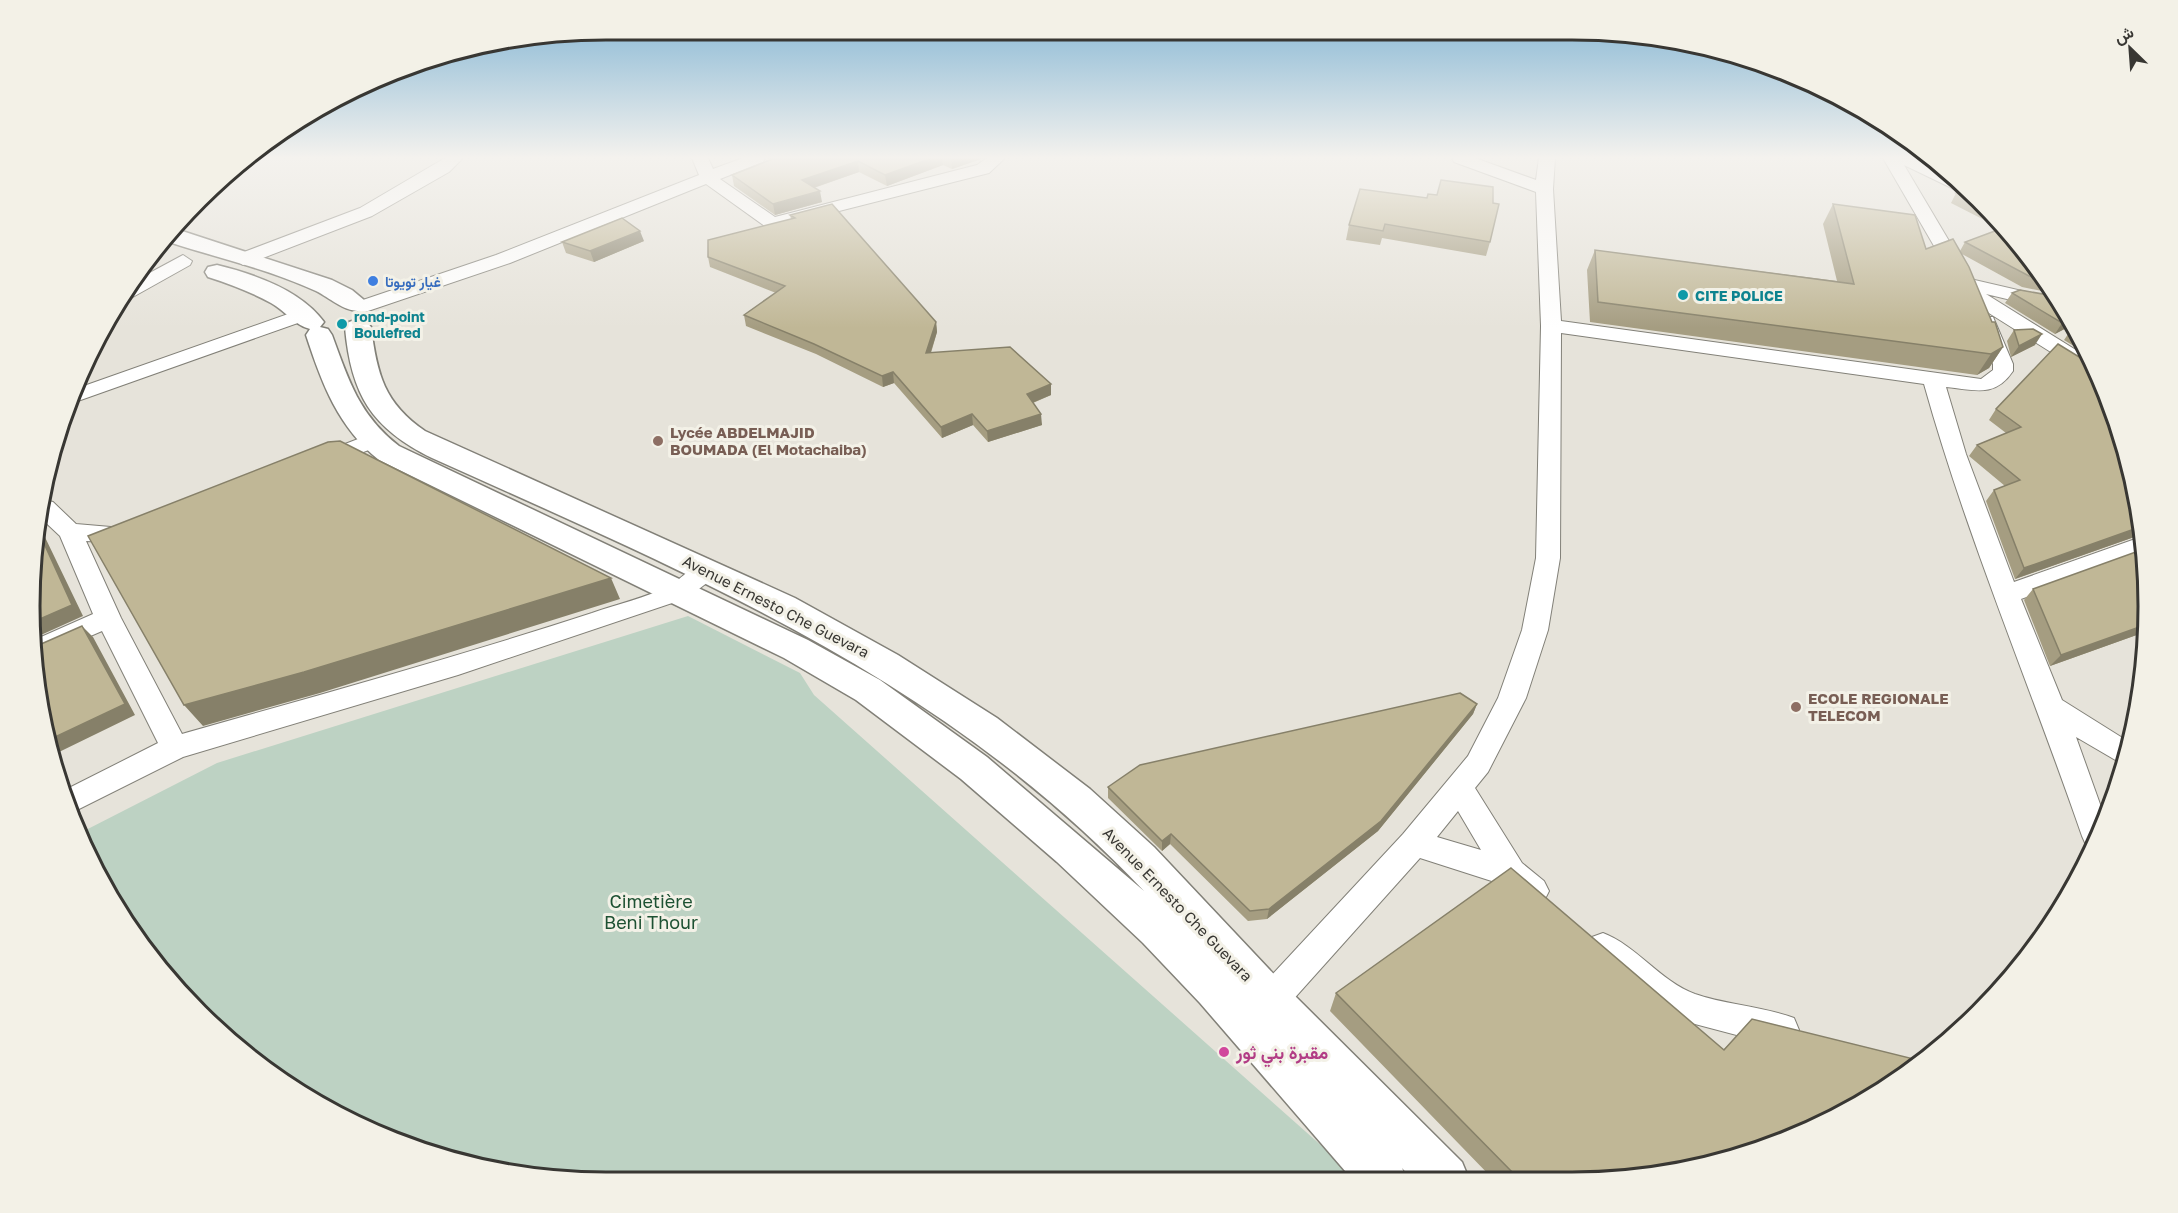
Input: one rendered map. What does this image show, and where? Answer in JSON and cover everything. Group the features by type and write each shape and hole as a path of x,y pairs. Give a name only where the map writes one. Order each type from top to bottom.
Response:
{"main road":[{"path":"178,237 309,280 344,296 362,313"},
{"path":"163,254 255,286 311,324 317,315 333,308 362,313"},
{"name":"Avenue Ernesto Che Guevara","path":"362,313 360,349 369,384 390,419 405,430 454,456 707,570 812,621 877,657 997,738 1120,840 1269,1001 1438,1172"},
{"name":"Avenue Ernesto Che Guevara","path":"311,324 351,415 371,441 389,453 837,670 974,768 1071,850 1158,930 1215,989 1377,1172"}],"street":[{"path":"243,259 359,215"},
{"path":"362,313 430,297 503,259 613,215"},
{"path":"758,215 772,223 805,215"},
{"path":"1269,1001 1414,843 1460,789 1478,764 1512,698 1535,630 1548,558 1551,326 1545,215"},
{"path":"1551,326 1934,380 1981,385 1993,382 2003,371 1992,333 1925,215"},
{"path":"141,284 183,261"},
{"path":"1969,289 2047,300"},
{"path":"1969,289 2082,363"},
{"path":"82,394 311,324"},
{"path":"1934,380 1955,454 2093,825"},
{"path":"298,471 371,441"},
{"path":"54,520 175,748"},
{"path":"54,520 107,536 147,531"},
{"path":"2006,595 2134,548"},
{"path":"75,799 175,748 458,665 678,592 707,570"},
{"path":"42,647 108,618"},
{"path":"2051,707 2119,750"},
{"path":"1460,789 1511,873 1651,986 1688,1008 1808,1036"},
{"path":"1414,843 1511,873"}],"green space":[{"name":"Cimetière Beni Thour","path":"688,616 800,673 814,695 1351,1172 569,1171 496,1162 425,1142 356,1114 323,1097 262,1056 206,1007 181,980 157,951 116,890 87,829 217,763"}],"building":[{"path":"790,215 841,215 936,322 926,353 1010,347 1051,384 1027,394 1041,414 987,431 972,414 941,427 893,372 882,376 744,315 785,286 708,257 708,240 795,218"},
{"path":"1352,215 1496,215 1490,242 1385,224 1383,231 1349,225"},
{"name":"CITE POLICE","path":"1836,215 1915,215 1926,249 1953,239 1969,267 1992,322 1995,322 2003,347 1991,354 1598,302 1595,250 1854,284"},
{"path":"622,218 640,231 590,251 562,242"},
{"path":"1995,231 2031,276 2029,276 1965,242"},
{"path":"2020,290 2043,294 2061,322 2012,293"},
{"path":"2033,329 2042,334 2019,346 2014,330"},
{"path":"2058,344 2080,357 2094,390 2118,460 2132,530 2024,568 1994,490 2020,480 1977,445 2021,427 1996,409"},
{"path":"340,441 611,578 304,672 184,705 88,536 328,442"},
{"path":"44,544 72,605 41,619"},
{"path":"2135,552 2137,628 2061,655 2033,589"},
{"path":"82,626 125,704 56,737 45,680 42,644"},
{"path":"1460,693 1477,704 1381,821 1269,909 1250,911 1171,834 1162,841 1108,787 1140,765"},
{"path":"1511,868 1724,1050 1752,1019 1912,1059 1855,1097 1822,1114 1788,1129 1718,1153 1645,1168 1609,1171 1512,1172 1336,993"}],"place":[{"name":"غيار تويوتا","path":"373,281"},
{"name":"CITE POLICE","path":"1683,295"},
{"name":"rond-point Boulefred","path":"342,324"},
{"name":"Lycée ABDELMAJID BOUMADA (El Motachaiba)","path":"658,441"},
{"name":"ECOLE REGIONALE TELECOM","path":"1796,707"},
{"name":"مقبرة بني ثور","path":"1224,1052"}]}
